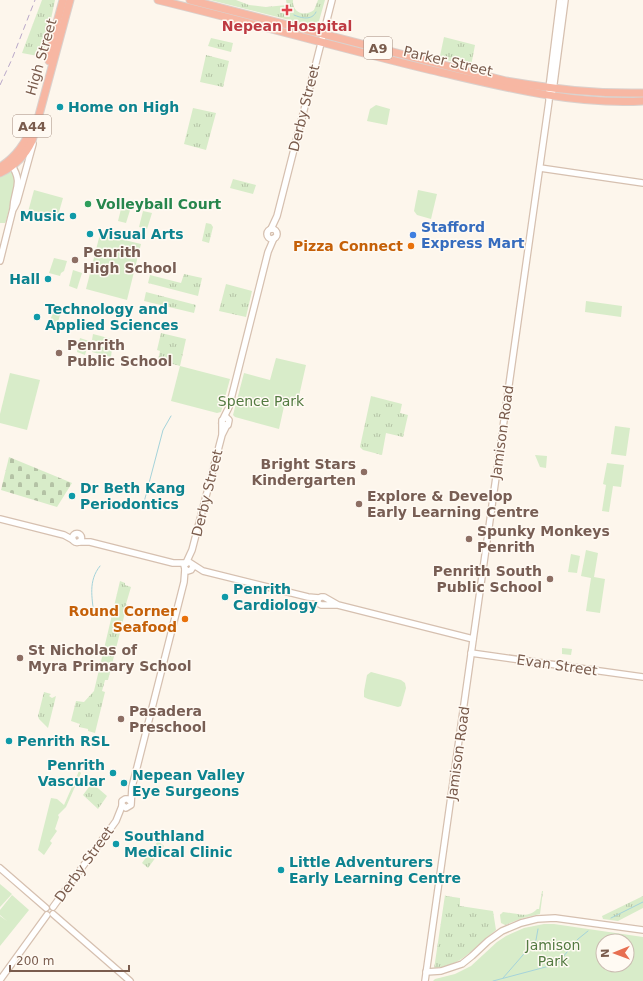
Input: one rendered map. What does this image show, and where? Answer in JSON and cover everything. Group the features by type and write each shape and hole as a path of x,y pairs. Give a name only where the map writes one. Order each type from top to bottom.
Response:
{"highway":[{"name":"High Street","path":"13,164 30,131 63,0"},
{"name":"High Street","path":"13,164 24,155 30,146 70,0"},
{"name":"Parker Street","path":"158,0 476,81 550,96 598,101 643,101"},
{"name":"Parker Street","path":"190,0 493,78 590,93 643,93"},
{"name":"A44","path":"0,167 13,164"},
{"name":"A44","path":"0,173 13,164"}],"street":[{"name":"Derby Street","path":"53,910 116,821 124,807 130,806 128,801 268,252 271,238 268,233 273,230 277,216 320,42 332,0"},
{"name":"Jamison Road","path":"425,981 552,88 560,14 560,0"},
{"name":"Jamison Road","path":"560,14 565,0"},
{"path":"13,209 17,202 34,132"},
{"path":"0,261 13,209 13,201 18,181 13,164"},
{"path":"540,168 643,183"},
{"path":"0,519 74,538 75,542 80,539 308,597 319,600 321,605 326,602 473,639"},
{"name":"Evan Street","path":"471,653 643,677"},
{"path":"0,868 46,908 49,906 130,981"},
{"path":"46,908 45,912 47,915 51,915 53,910"},
{"name":"Derby Street","path":"0,980 47,915"},
{"path":"426,972 441,971 462,964 502,931 521,923 537,919 556,918 643,930"}],"green space":[{"path":"42,0 55,0 43,57 22,53"},
{"name":"Nepean Hospital","path":"210,0 236,0 249,5 266,7 287,5 286,0 293,0 293,4 297,11 307,13 314,10 318,0 325,0 319,21 313,26"},
{"path":"444,37 475,45 471,66 442,59 440,56"},
{"path":"211,38 233,43 231,52 208,46"},
{"path":"206,55 229,61 223,87 200,82"},
{"path":"376,105 390,109 387,125 367,121 370,109"},
{"path":"193,108 216,113 206,150 184,144"},
{"path":"10,172 15,174 16,183 6,221 5,223 0,223 0,176"},
{"path":"233,179 256,185 253,194 230,188"},
{"path":"34,190 63,198 57,219 28,212"},
{"path":"418,190 437,194 431,219 417,215 414,211"},
{"path":"122,205 131,207 126,223 118,221"},
{"path":"143,211 152,213 147,229 139,227"},
{"path":"206,223 211,224 213,227 209,243 202,241"},
{"path":"100,234 141,244 127,300 86,289"},
{"path":"54,258 67,261 64,271 60,276 49,273"},
{"path":"73,270 82,273 77,289 69,286"},
{"path":"184,274 202,278 198,296 148,283 150,275 181,283"},
{"path":"226,284 252,291 246,317 219,311"},
{"path":"146,292 196,305 194,313 144,301"},
{"path":"586,301 622,306 621,317 585,312"},
{"path":"54,307 62,309 57,325 50,322"},
{"path":"161,333 186,339 180,366 158,360 160,351 157,350"},
{"path":"93,334 112,339 111,345 92,340"},
{"path":"80,338 89,341 85,355 77,352"},
{"path":"93,345 112,349 111,357 92,352"},
{"name":"Spence Park","path":"276,358 306,365 297,405 285,402 279,429 235,417 233,415 244,373 270,380"},
{"path":"180,366 230,379 221,412 217,413 171,401"},
{"name":"Penrith Public School","path":"10,373 40,380 27,430 0,423 0,414"},
{"path":"371,396 402,404 400,413 408,415 403,437 386,433 382,455 363,450 360,447"},
{"path":"615,426 630,428 626,456 611,454"},
{"path":"535,455 547,456 546,468 540,467"},
{"path":"9,457 72,483 57,507 1,490"},
{"path":"607,463 624,465 621,487 613,486 609,512 602,511 606,485 603,484"},
{"path":"586,550 598,553 594,577 605,579 600,613 586,611 591,578 581,576"},
{"path":"571,554 580,556 577,573 568,572"},
{"path":"120,581 131,587 108,680 105,680 102,691 105,692 95,733 88,731 88,729 79,727 80,724 71,721 76,701 84,702 94,691"},
{"path":"562,648 572,649 571,655 562,654"},
{"path":"371,672 401,680 405,683 406,688 401,706 398,707 364,697 367,675"},
{"path":"44,692 51,694 49,696 52,698 56,696 48,728 38,716"},
{"path":"79,771 81,773 66,807 58,815 59,817 55,829 57,831 50,841 52,843 44,855 38,850 51,798 57,799 64,805"},
{"path":"92,783 107,796 98,809 83,795"},
{"path":"158,841 164,846 148,868 142,863"},
{"path":"0,884 12,894 0,907"},
{"path":"542,891 540,914 523,918 505,925 501,923 500,915 503,912 526,915 539,909"},
{"path":"12,895 29,910 0,946 0,916 7,921 0,915 0,910"},
{"path":"445,895 460,898 460,906 493,911 496,930 460,960 444,967 434,969"},
{"path":"643,896 643,908 618,921 603,919 602,916"},
{"name":"Jamison Park","path":"544,924 554,924 616,933 595,933 595,973 635,973 635,936 643,937 643,981 433,981 435,979 455,974 471,966 497,942 524,928"}],"waterway":[{"path":"294,15 309,18 316,12"},
{"path":"143,506 163,430 171,416"},
{"path":"94,615 92,583 100,566"},
{"path":"611,918 643,902"},
{"path":"503,978 536,940 538,929"},
{"path":"493,981 557,964 578,939 588,931"}],"railway":[{"path":"0,85 35,0"}],"place":[{"name":"Nepean Hospital","path":"287,10"},
{"name":"Home on High","path":"60,107"},
{"name":"Volleyball Court","path":"88,204"},
{"name":"Music","path":"73,216"},
{"name":"Visual Arts","path":"90,234"},
{"name":"Stafford Express Mart","path":"413,235"},
{"name":"Pizza Connect","path":"411,246"},
{"name":"Penrith High School","path":"75,260"},
{"name":"Hall","path":"48,279"},
{"name":"Technology and Applied Sciences","path":"37,317"},
{"name":"Penrith Public School","path":"59,353"},
{"name":"Bright Stars Kindergarten","path":"364,472"},
{"name":"Dr Beth Kang Periodontics","path":"72,496"},
{"name":"Explore & Develop Early Learning Centre","path":"359,504"},
{"name":"Spunky Monkeys Penrith","path":"469,539"},
{"name":"Penrith South Public School","path":"550,579"},
{"name":"Penrith Cardiology","path":"225,597"},
{"name":"Round Corner Seafood","path":"185,619"},
{"name":"St Nicholas of Myra Primary School","path":"20,658"},
{"name":"Pasadera Preschool","path":"121,719"},
{"name":"Penrith RSL","path":"9,741"},
{"name":"Penrith Vascular","path":"113,773"},
{"name":"Nepean Valley Eye Surgeons","path":"124,783"},
{"name":"Southland Medical Clinic","path":"116,844"},
{"name":"Little Adventurers Early Learning Centre","path":"281,870"}]}
